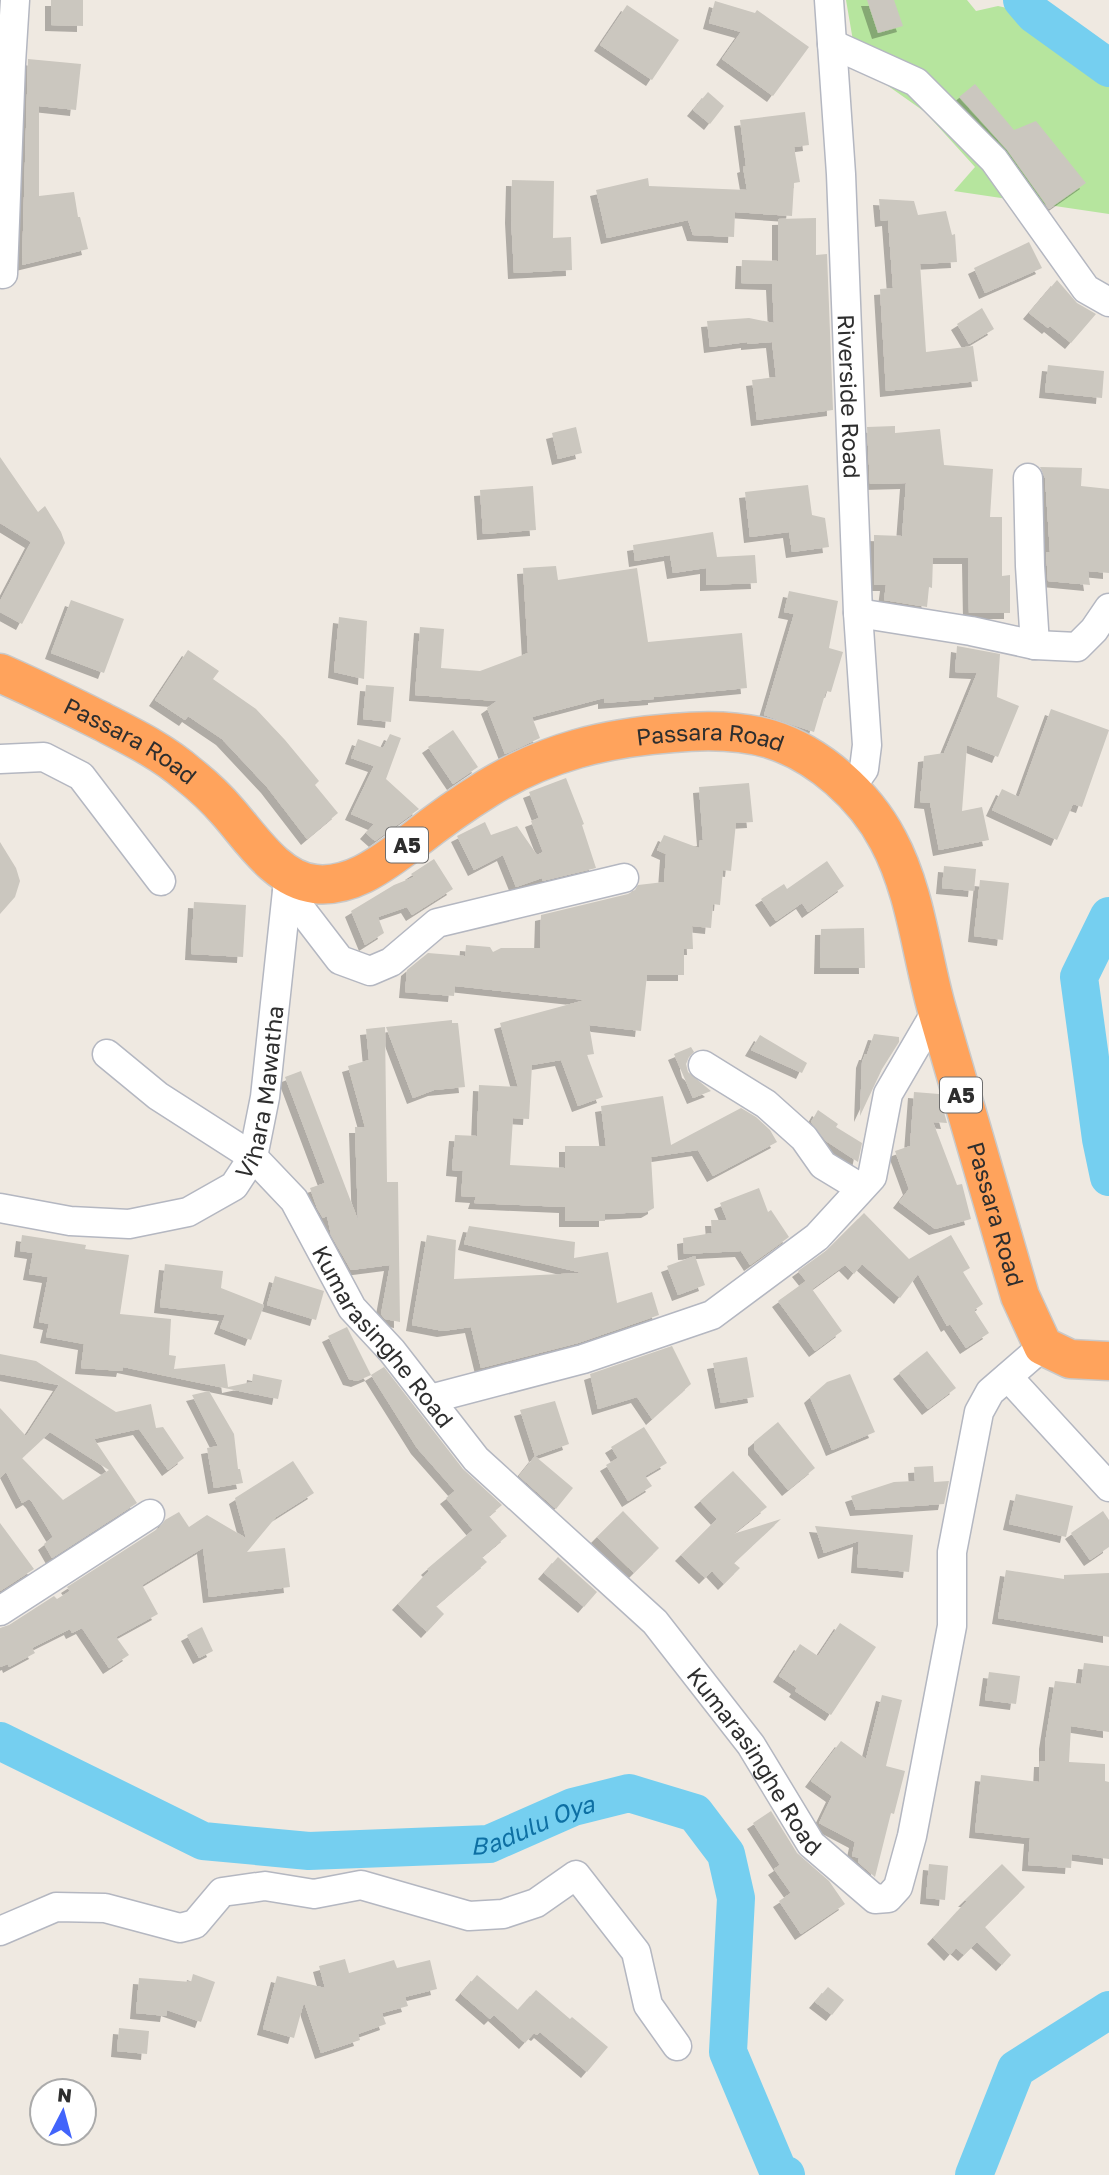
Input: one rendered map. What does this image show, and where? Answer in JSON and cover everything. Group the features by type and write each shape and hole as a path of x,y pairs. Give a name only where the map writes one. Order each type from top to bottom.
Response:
{"highway":[{"name":"Passara Road","path":"0,673 116,728 186,772 208,792 288,884 352,879 391,858 463,805 520,770 571,750 622,737 706,731 734,733 771,740 808,756 869,810 880,825 898,863 913,908 937,1010 1020,1296 1043,1346"},
{"path":"1043,1346 1070,1359 1107,1361"}],"street":[{"path":"4,274 15,0"},
{"name":"Riverside Road","path":"829,0 841,174 858,614 867,745 863,769 849,790"},
{"path":"832,44 916,82 994,160 1086,289 1109,302"},
{"path":"1028,478 1035,645"},
{"path":"858,614 971,631 1035,645 1077,647 1094,630 1109,608"},
{"path":"0,759 44,757 81,776 161,881"},
{"path":"288,884 340,960 370,971 391,962 437,923 624,878"},
{"name":"Vihara Mawatha","path":"0,1209 70,1221 129,1224 188,1212 234,1186 253,1157 265,1097 288,884"},
{"path":"430,1399 583,1359 712,1315 817,1237 872,1177 888,1094 937,1010"},
{"name":"Kumarasinghe Road","path":"107,1054 158,1096 253,1157 294,1200 352,1308 392,1351 476,1459 655,1622 751,1745 811,1844 874,1899 888,1898 898,1887 912,1836 952,1626 952,1552 979,1412 990,1392 1043,1346"},
{"path":"703,1065 766,1104 804,1138 822,1166 862,1188"},
{"path":"1008,1377 1109,1487"},
{"path":"0,1611 150,1514"},
{"path":"0,1931 56,1907 105,1908 180,1928 195,1924 222,1892 265,1886 314,1894 361,1885 469,1916 503,1914 536,1903 576,1875 636,1952 648,2005 677,2046"}],"green space":[{"path":"846,0 967,0 976,11 998,6 1033,14 1033,34 1057,43 1109,87 1109,214 954,191 975,167 925,112 857,64"}],"building":[{"path":"51,0 83,0 83,26 51,25"},
{"path":"867,0 894,0 903,26 878,33"},
{"path":"715,1 755,13 757,10 809,47 773,96 722,59 741,32 709,23"},
{"path":"627,5 679,40 652,80 600,45"},
{"path":"28,59 81,64 76,110 39,106 39,196 74,192 88,249 22,265"},
{"path":"975,84 1014,130 1036,121 1086,183 1049,209 1007,150 959,97"},
{"path":"708,92 724,106 710,124 693,110"},
{"path":"805,112 809,145 794,147 800,182 794,183 792,216 735,212 734,237 693,235 688,220 607,238 596,190 648,178 649,186 747,190 740,120"},
{"path":"512,180 554,181 553,238 571,237 572,270 514,273"},
{"path":"879,199 914,201 918,215 946,211 952,235 955,234 957,262 920,264 926,352 973,346 978,381 886,391 880,289 893,288 888,220 881,221"},
{"path":"816,218 816,255 827,254 833,410 757,420 752,380 776,377 772,342 710,347 707,321 749,318 774,323 772,284 741,283 742,260 778,261 778,219"},
{"path":"1029,242 1042,268 985,293 974,268"},
{"path":"1057,280 1077,303 1096,314 1071,343 1029,313"},
{"path":"982,308 994,329 969,344 957,324"},
{"path":"1048,365 1104,371 1102,398 1045,392"},
{"path":"895,426 895,433 940,429 944,465 993,469 990,517 1002,517 1002,576 1010,575 1010,613 969,613 968,558 933,558 932,588 929,587 927,607 884,600 886,585 874,585 874,535 902,536 906,483 870,484 867,427"},
{"path":"576,427 582,453 558,459 552,433"},
{"path":"0,457 38,512 45,506 65,543 22,624 0,612 0,601 31,542 0,523"},
{"path":"1040,467 1082,468 1081,486 1109,489 1109,573 1088,571 1090,585 1048,581 1046,552 1050,552 1045,478"},
{"path":"808,485 812,515 825,518 829,547 792,552 789,532 750,537 745,492"},
{"path":"533,486 536,530 483,534 480,490"},
{"path":"713,532 717,557 755,555 757,583 706,585 706,568 673,573 670,555 635,561 633,545"},
{"path":"556,566 558,580 637,568 648,642 742,633 747,688 604,703 604,698 532,717 540,738 505,754 487,708 497,701 415,695 420,627 444,629 441,668 480,671 528,653 523,568"},
{"path":"789,591 838,601 829,648 843,652 831,692 826,691 814,732 764,715 794,614 784,612"},
{"path":"71,600 124,619 104,673 51,653"},
{"path":"339,617 367,621 364,679 334,672"},
{"path":"957,646 1000,654 997,697 1019,706 998,757 967,745 962,811 982,807 989,840 939,850 930,803 920,802 924,756 944,753 977,673 955,672"},
{"path":"188,650 219,671 213,679 256,709 319,781 315,785 338,813 307,839 267,787 222,739 188,716 185,720 155,700"},
{"path":"366,685 394,687 391,722 363,719"},
{"path":"1051,709 1109,730 1082,807 1073,804 1057,840 992,810 1002,789 1019,797"},
{"path":"453,730 478,767 453,784 428,747"},
{"path":"390,734 401,738 386,779 419,809 375,841 366,833 374,824 351,814 374,766 351,758 358,739 383,748"},
{"path":"566,778 584,824 582,825 596,868 542,881 542,878 516,887 503,855 474,870 457,836 485,822 491,835 517,826 537,855 543,852 531,821 539,818 529,792"},
{"path":"749,783 753,822 736,823 731,871 723,870 720,905 713,904 711,928 692,926 693,949 684,949 684,975 647,975 641,1031 589,1025 594,1054 587,1055 603,1097 578,1106 561,1060 532,1065 529,1119 513,1118 510,1165 565,1168 565,1146 606,1146 601,1106 663,1096 671,1145 741,1108 770,1130 777,1142 713,1176 698,1150 651,1157 654,1208 647,1212 605,1214 605,1221 565,1221 565,1207 474,1203 476,1197 461,1196 463,1171 452,1170 455,1135 477,1136 479,1085 518,1087 500,1023 585,1000 455,986 454,996 405,992 407,970 428,953 465,956 466,945 490,947 493,952 501,948 540,948 541,915 628,894 638,885 664,882 666,854 657,850 664,835 699,848 700,840 703,840 699,787"},
{"path":"0,842 16,868 20,881 15,897 0,914"},
{"path":"434,859 453,889 412,915 407,907 378,917 384,933 365,945 351,911 394,885 414,877 411,874"},
{"path":"827,861 844,886 808,912 802,903 776,921 761,899 784,884 787,889"},
{"path":"944,866 976,869 974,891 942,888"},
{"path":"980,880 1009,883 1003,940 974,936"},
{"path":"194,902 246,905 243,957 191,954"},
{"path":"864,928 865,968 820,968 821,929"},
{"path":"452,1020 452,1023 458,1023 465,1087 434,1090 413,1098 386,1027"},
{"path":"385,1027 387,1182 398,1182 400,1322 385,1319 381,1314 390,1265 351,1270 331,1235 327,1216 323,1218 317,1208 310,1188 325,1183 285,1077 301,1071 358,1220 355,1127 365,1127 348,1066 369,1060 366,1029"},
{"path":"874,1034 899,1037 899,1042 882,1069 860,1116 862,1062"},
{"path":"760,1035 807,1063 802,1073 751,1050"},
{"path":"691,1047 694,1052 686,1064 688,1072 711,1091 693,1098 674,1054"},
{"path":"914,1092 939,1094 947,1123 933,1122 957,1185 962,1184 971,1219 935,1229 899,1202 909,1189 895,1151 910,1146"},
{"path":"818,1110 838,1124 836,1127 862,1143 858,1162 826,1141 811,1122"},
{"path":"759,1188 768,1212 771,1210 789,1237 750,1265 741,1251 684,1254 683,1238 712,1233 711,1220 727,1220 720,1203"},
{"path":"864,1213 909,1259 951,1235 970,1268 963,1272 983,1304 974,1310 989,1333 966,1348 950,1324 947,1326 918,1274 900,1298 862,1264 854,1274 845,1265 812,1289 842,1331 815,1351 778,1301 806,1281 798,1271 827,1250"},
{"path":"469,1226 575,1242 574,1258 608,1252 617,1303 652,1292 659,1315 578,1343 481,1368 471,1327 443,1331 412,1325 427,1235 456,1240 454,1279 582,1273 464,1244"},
{"path":"22,1235 86,1245 85,1249 129,1255 120,1314 171,1319 169,1355 176,1356 174,1369 225,1364 228,1387 252,1382 253,1374 282,1380 278,1399 123,1367 122,1371 81,1368 84,1344 46,1337 49,1324 39,1322 48,1277 29,1274 33,1253 20,1251"},
{"path":"695,1256 705,1285 678,1295 667,1266"},
{"path":"165,1264 223,1271 221,1288 264,1305 251,1340 220,1328 225,1315 160,1307"},
{"path":"275,1276 324,1291 316,1320 267,1305"},
{"path":"347,1327 371,1375 357,1381 349,1379 328,1336"},
{"path":"672,1346 691,1384 652,1419 637,1397 598,1409 590,1374"},
{"path":"927,1351 956,1388 928,1409 899,1373"},
{"path":"0,1354 36,1361 116,1412 151,1404 156,1428 163,1427 184,1458 168,1470 139,1429 94,1439 137,1503 52,1558 44,1544 53,1537 32,1502 29,1499 22,1503 6,1472 0,1478 0,1408 26,1436 59,1385 0,1374","holes":["50,1432 109,1470 63,1500 22,1458"]},
{"path":"747,1357 754,1397 721,1403 713,1363"},
{"path":"384,1367 463,1469 502,1505 489,1516 507,1536 482,1557 487,1562 436,1606 444,1614 427,1632 398,1604 429,1571 427,1569 473,1530 446,1498 455,1491 417,1448 371,1375"},
{"path":"850,1374 875,1432 832,1450 810,1397 827,1382"},
{"path":"209,1391 234,1434 238,1469 243,1483 214,1488 207,1448 218,1446 192,1395"},
{"path":"555,1401 569,1444 535,1456 520,1410"},
{"path":"778,1422 815,1468 788,1490 754,1449 754,1442"},
{"path":"644,1427 667,1463 645,1476 652,1486 628,1501 606,1465 618,1458 611,1447"},
{"path":"535,1456 573,1488 556,1509 519,1476"},
{"path":"293,1461 314,1493 276,1517 247,1552 285,1548 290,1587 209,1597 203,1548 142,1585 158,1614 116,1637 129,1655 109,1668 82,1628 72,1633 70,1629 32,1648 35,1653 9,1667 8,1664 0,1667 0,1628 54,1596 57,1599 70,1591 67,1587 159,1528 165,1520 179,1512 189,1527 207,1515 246,1538 235,1498"},
{"path":"933,1466 934,1482 949,1481 944,1504 856,1510 851,1496 894,1482 915,1481 914,1467"},
{"path":"733,1471 767,1507 733,1534 781,1519 734,1563 740,1568 724,1584 712,1571 705,1578 681,1555 717,1519 700,1501"},
{"path":"1016,1494 1073,1506 1066,1537 1009,1524"},
{"path":"623,1511 659,1548 634,1573 597,1537"},
{"path":"1103,1511 1109,1520 1109,1547 1090,1560 1071,1533"},
{"path":"0,1523 34,1569 0,1591"},
{"path":"815,1526 913,1535 909,1572 857,1567 859,1541 824,1553"},
{"path":"558,1557 597,1592 584,1607 544,1573"},
{"path":"1006,1570 1064,1579 1064,1575 1109,1573 1109,1637 998,1618"},
{"path":"840,1623 876,1647 831,1715 795,1691 797,1688 779,1676 800,1644 818,1656"},
{"path":"202,1627 213,1651 199,1658 187,1635"},
{"path":"1084,1663 1109,1666 1109,1732 1071,1726 1069,1762 1105,1764 1105,1781 1109,1782 1109,1859 1072,1854 1071,1868 1028,1865 1030,1838 975,1832 981,1775 1039,1782 1040,1761 1045,1761 1045,1743 1055,1681 1081,1684"},
{"path":"989,1672 1020,1676 1016,1704 985,1700"},
{"path":"882,1695 902,1700 886,1766 905,1771 875,1877 858,1862 859,1858 852,1856 855,1842 819,1823 832,1796 811,1781 841,1741 866,1759"},
{"path":"771,1811 797,1853 829,1881 845,1904 801,1934 779,1901 791,1893 774,1869 780,1865 753,1823"},
{"path":"929,1864 948,1866 945,1900 926,1898"},
{"path":"1002,1864 1025,1887 985,1927 1011,1955 1002,1965 977,1942 964,1955 956,1948 950,1955 933,1938 967,1901 964,1901"},
{"path":"345,1959 349,1973 394,1960 397,1968 430,1960 437,1989 405,1997 408,2006 382,2013 386,2024 358,2034 360,2040 321,2053 304,2002 294,2038 263,2029 277,1976 325,1988 319,1966"},
{"path":"193,1974 215,1982 201,2022 167,2010 166,2016 136,2013 139,1978 191,1982"},
{"path":"477,1975 518,2010 536,1990 608,2047 587,2072 540,2032 537,2035 534,2033 525,2043 494,2015 490,2019 461,1994"},
{"path":"828,1987 844,2000 832,2015 815,2002"},
{"path":"119,2028 149,2031 147,2054 117,2051"}],"waterway":[{"name":"Badulu Oya","path":"1022,0 1034,14 1109,68"},
{"name":"Badulu Oya","path":"1109,916 1079,977 1101,1139 1109,1177"},
{"name":"Badulu Oya","path":"0,1741 203,1841 309,1851 489,1844 573,1807 629,1793 695,1813 726,1854 736,1898 728,2052 779,2173 786,2175"},
{"name":"Badulu Oya","path":"974,2175 1016,2069 1109,2010"}]}
